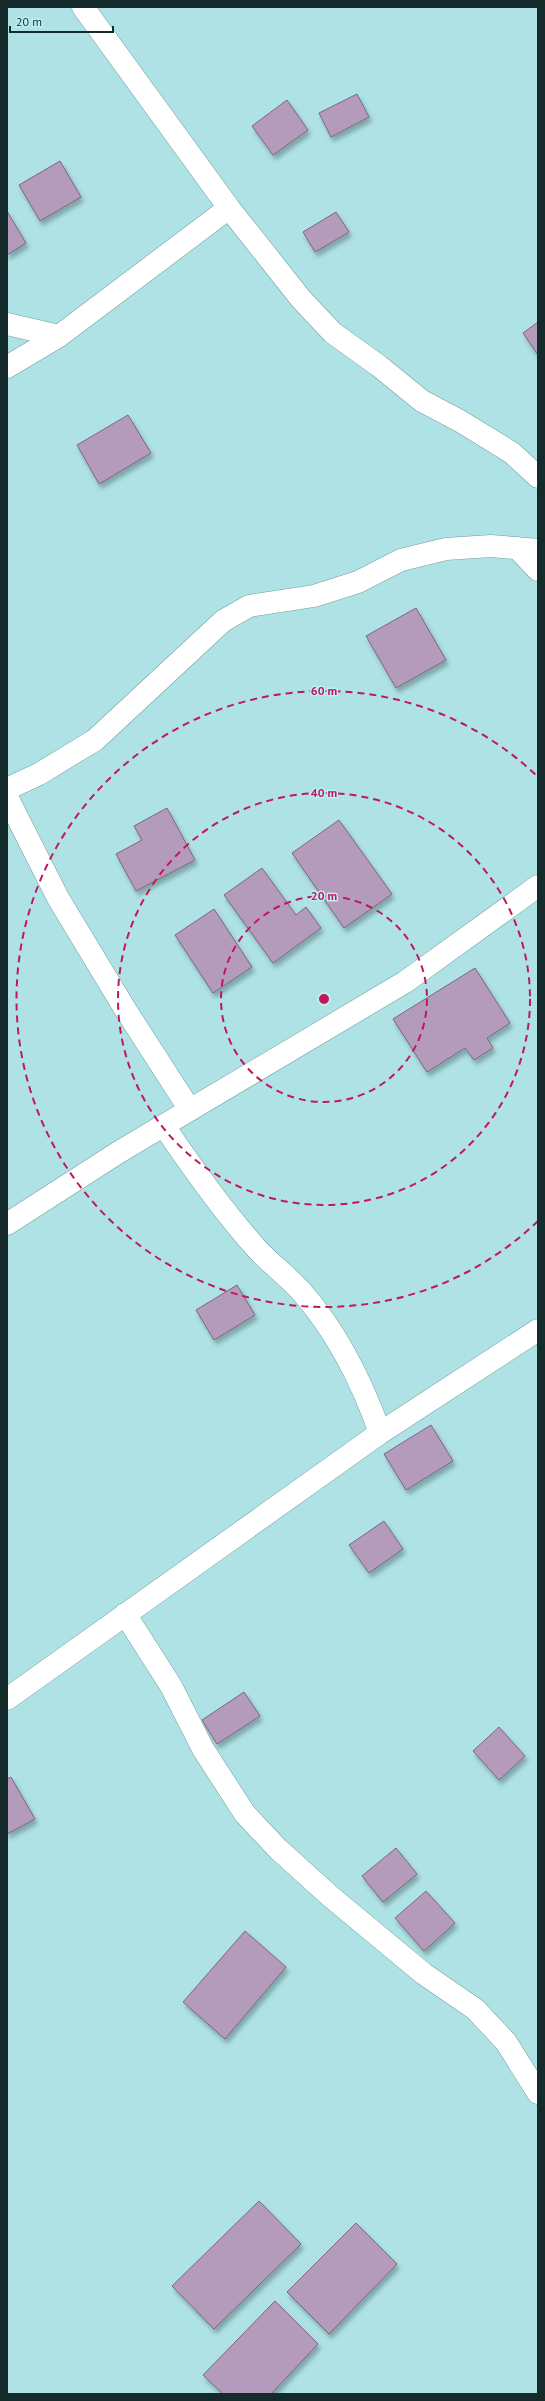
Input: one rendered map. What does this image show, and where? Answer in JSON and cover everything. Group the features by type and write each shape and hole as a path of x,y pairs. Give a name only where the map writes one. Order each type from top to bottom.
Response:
{"street":[{"path":"83,7 229,208 301,299 333,333 379,366 422,401 460,421 512,453 538,477"},
{"path":"7,367 58,336 229,208"},
{"path":"7,324 58,336"},
{"path":"7,789 39,774 95,740 223,621 249,606 314,596 358,582 401,560 446,549 491,546 528,549 538,570"},
{"path":"7,797 58,898 125,1009 190,1110"},
{"path":"7,1224 190,1110 405,982 538,886"},
{"path":"164,1126 203,1184 258,1250 301,1291 334,1336 365,1391 380,1433"},
{"path":"7,1699 380,1433 538,1330"},
{"path":"125,1614 171,1686 203,1749 245,1814 278,1849 330,1896 424,1974 475,2009 506,2042 538,2093"}],"building":[{"path":"357,94 369,117 331,137 319,113"},
{"path":"287,100 308,130 273,155 252,126"},
{"path":"60,161 81,197 40,221 19,185"},
{"path":"7,211 26,243 7,255"},
{"path":"336,212 349,232 315,252 303,232"},
{"path":"538,322 538,355 523,333"},
{"path":"128,415 151,453 99,484 77,445"},
{"path":"416,608 446,660 396,688 366,636"},
{"path":"167,808 195,860 136,891 116,854 142,840 134,826"},
{"path":"339,820 392,894 344,928 292,853"},
{"path":"262,868 296,915 306,907 321,928 273,963 224,895"},
{"path":"214,909 252,967 213,993 175,935"},
{"path":"475,968 510,1023 487,1038 493,1048 474,1060 465,1048 427,1072 393,1019"},
{"path":"237,1285 255,1315 214,1340 196,1310"},
{"path":"431,1425 453,1461 406,1490 384,1454"},
{"path":"384,1521 403,1549 369,1573 349,1545"},
{"path":"244,1692 260,1716 217,1744 202,1720"},
{"path":"499,1727 525,1756 499,1780 473,1751"},
{"path":"11,1777 35,1819 7,1834 7,1779"},
{"path":"396,1848 417,1874 383,1902 362,1876"},
{"path":"426,1891 455,1923 424,1951 395,1918"},
{"path":"245,1931 286,1967 225,2039 183,2002"},
{"path":"259,2201 301,2244 214,2329 172,2286"},
{"path":"356,2223 397,2264 329,2334 287,2292"},
{"path":"275,2301 318,2344 271,2394 223,2394 203,2375"}]}
